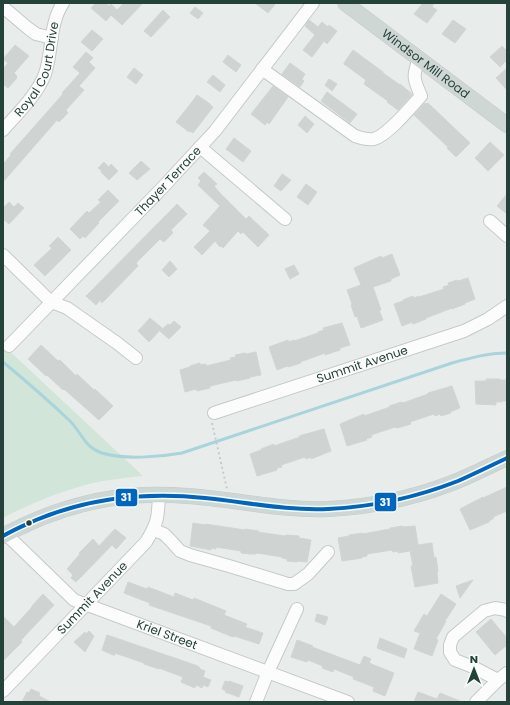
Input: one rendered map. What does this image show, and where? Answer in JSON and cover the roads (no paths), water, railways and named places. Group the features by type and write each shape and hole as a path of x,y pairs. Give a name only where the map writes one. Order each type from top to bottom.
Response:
{"main road":[{"name":"Windsor Mill Road","path":"345,3 507,125"},
{"path":"5,535 43,517 76,506 130,496 159,494 187,496 293,508 328,509 365,506 424,493 507,458"}],"street":[{"name":"Royal Court Drive","path":"3,130 34,94 40,84 48,62 55,18 63,3"},
{"name":"Thayer Terrace","path":"9,346 215,131 313,3"},
{"path":"3,6 36,34 52,38"},
{"path":"262,69 355,136 366,140 381,136 422,96 416,85 414,76 419,59"},
{"path":"200,147 285,219"},
{"path":"490,221 507,236"},
{"path":"3,256 51,302 67,308 136,358"},
{"name":"Summit Avenue","path":"214,412 464,331 488,319 507,306"},
{"name":"Summit Avenue","path":"3,690 146,542 154,530 158,517 159,494"},
{"path":"154,530 164,534 180,551 288,584 294,584 308,574 328,552"},
{"name":"Kriel Street","path":"5,535 74,600 348,702"},
{"path":"256,702 297,608"},
{"path":"476,702 503,676 455,660 450,652 450,645 453,637 484,611 495,608 507,611"}],"waterway":[{"path":"3,362 70,421 91,447 102,453 121,457 142,457 182,453 452,363 486,355 507,353"}]}
